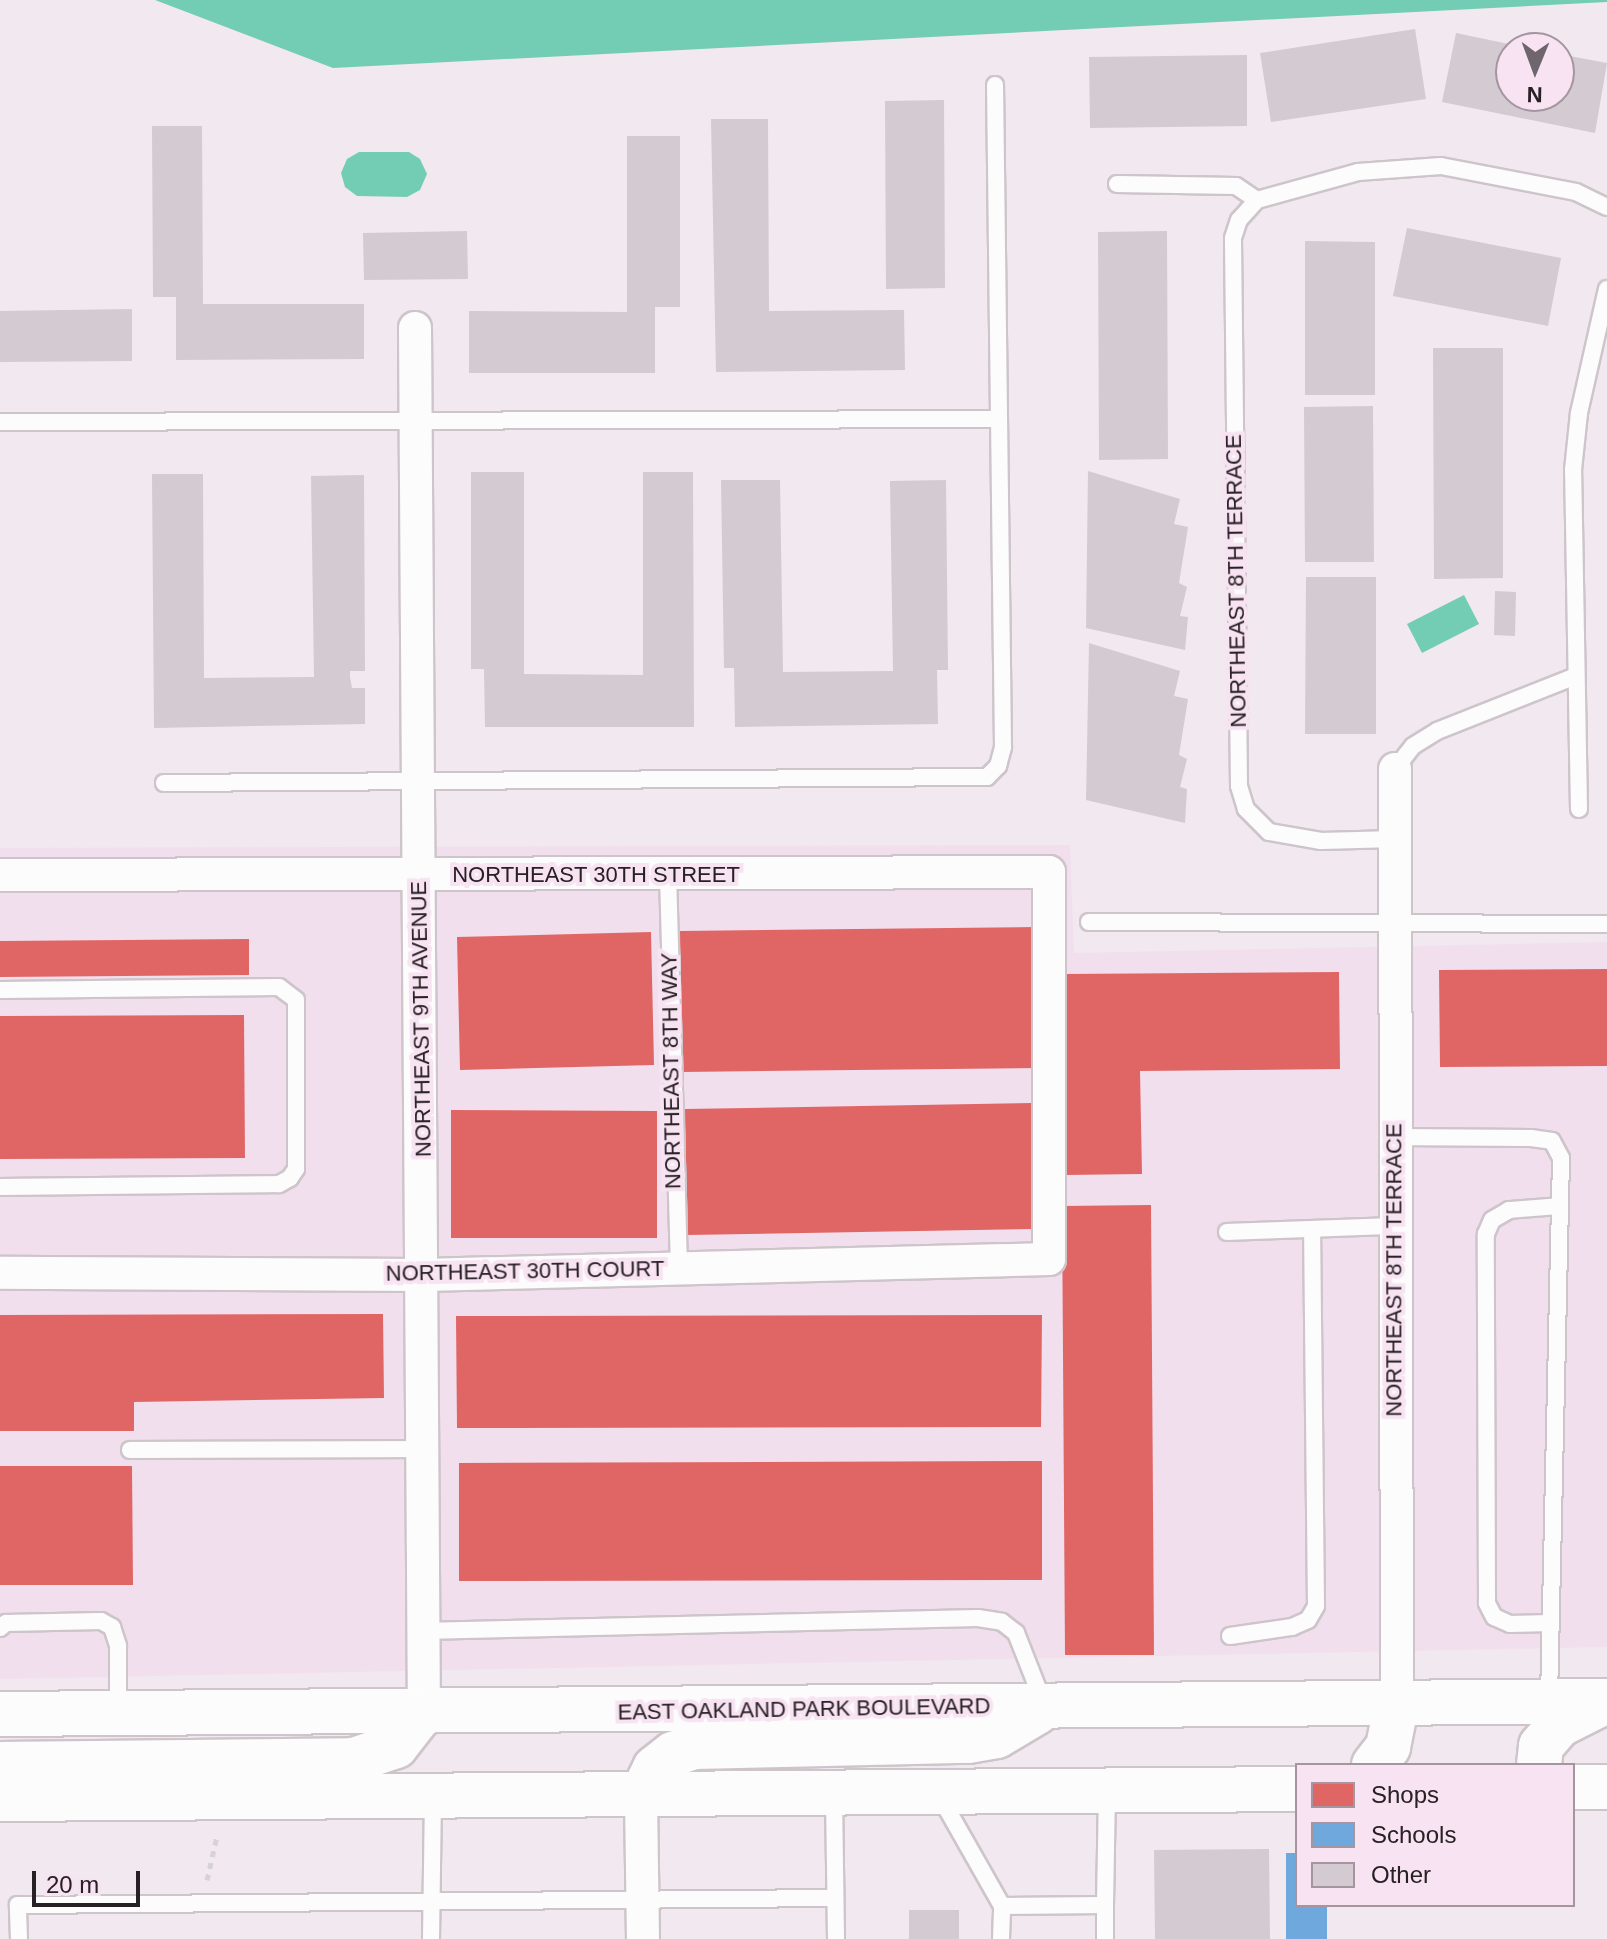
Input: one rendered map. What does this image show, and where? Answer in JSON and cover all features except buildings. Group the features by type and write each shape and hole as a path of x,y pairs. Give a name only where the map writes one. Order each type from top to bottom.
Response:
{"main road":[{"name":"EAST OAKLAND PARK BOULEVARD","path":"0,1714 1607,1701"},
{"path":"1539,1763 1541,1746 1559,1725 1607,1701"},
{"path":"1376,1763 1388,1747 1397,1702"},
{"path":"641,1797 655,1768 673,1754 694,1747 968,1741 997,1736 1045,1706"},
{"path":"0,1764 354,1760 396,1746 424,1710"},
{"path":"1575,1787 1607,1787"},
{"path":"0,1799 641,1797 1295,1789"}],"street":[{"name":"NORTHEAST 9TH AVENUE","path":"415,328 424,1710"},
{"name":"NORTHEAST 8TH TERRACE","path":"1395,769 1393,1226 1397,1702"},
{"name":"NORTHEAST 30TH STREET","path":"0,875 1049,872 1049,1259"},
{"name":"NORTHEAST 30TH COURT","path":"0,1273 423,1275 1049,1259"},
{"path":"641,1797 643,1939"}],"lane":[{"path":"164,783 987,777 998,766 1003,747 995,85"},
{"path":"1117,184 1236,186 1257,200 1358,172 1441,166 1576,192 1607,207"},
{"name":"NORTHEAST 8TH TERRACE","path":"1257,200 1239,220 1233,238 1239,786 1246,809 1269,832 1321,841 1395,839"},
{"path":"1579,809 1573,470 1579,413 1607,289"},
{"path":"0,422 999,419"},
{"name":"NORTHEAST 8TH TERRACE","path":"1395,769 1413,746 1437,731 1576,676"},
{"name":"NORTHEAST 8TH WAY","path":"668,874 679,1268"},
{"path":"1089,922 1607,924"},
{"path":"0,990 279,987 296,1000 296,1169 290,1178 279,1184 0,1187"},
{"path":"1393,1137 1552,1141 1561,1158 1549,1701"},
{"path":"1551,1623 1510,1624 1494,1617 1487,1603 1486,1234 1492,1220 1509,1210 1560,1206"},
{"path":"1227,1232 1393,1226"},
{"path":"1230,1636 1292,1627 1308,1620 1316,1606 1312,1229"},
{"path":"130,1450 422,1449"},
{"path":"422,1631 978,1618 1002,1622 1016,1633 1045,1706"},
{"path":"0,1628 6,1623 101,1621 112,1627 118,1646 118,1713"},
{"path":"1105,1939 1107,1792"},
{"path":"938,1794 1002,1906 1001,1939"},
{"path":"834,1795 836,1939"},
{"path":"431,1939 433,1797"},
{"path":"19,1939 18,1905 835,1898"},
{"path":"1002,1906 1105,1905"}],"path":[{"path":"207,1888 218,1835"}],"shaded area":[{"path":"155,0 1607,0 1607,2 333,68"},
{"path":"359,152 409,152 420,159 427,174 420,190 407,197 357,196 345,187 341,173 347,159"},
{"path":"1464,595 1479,624 1422,653 1407,624"},
{"path":"1070,845 1074,953 1607,942 1607,1647 0,1679 0,848"}]}
